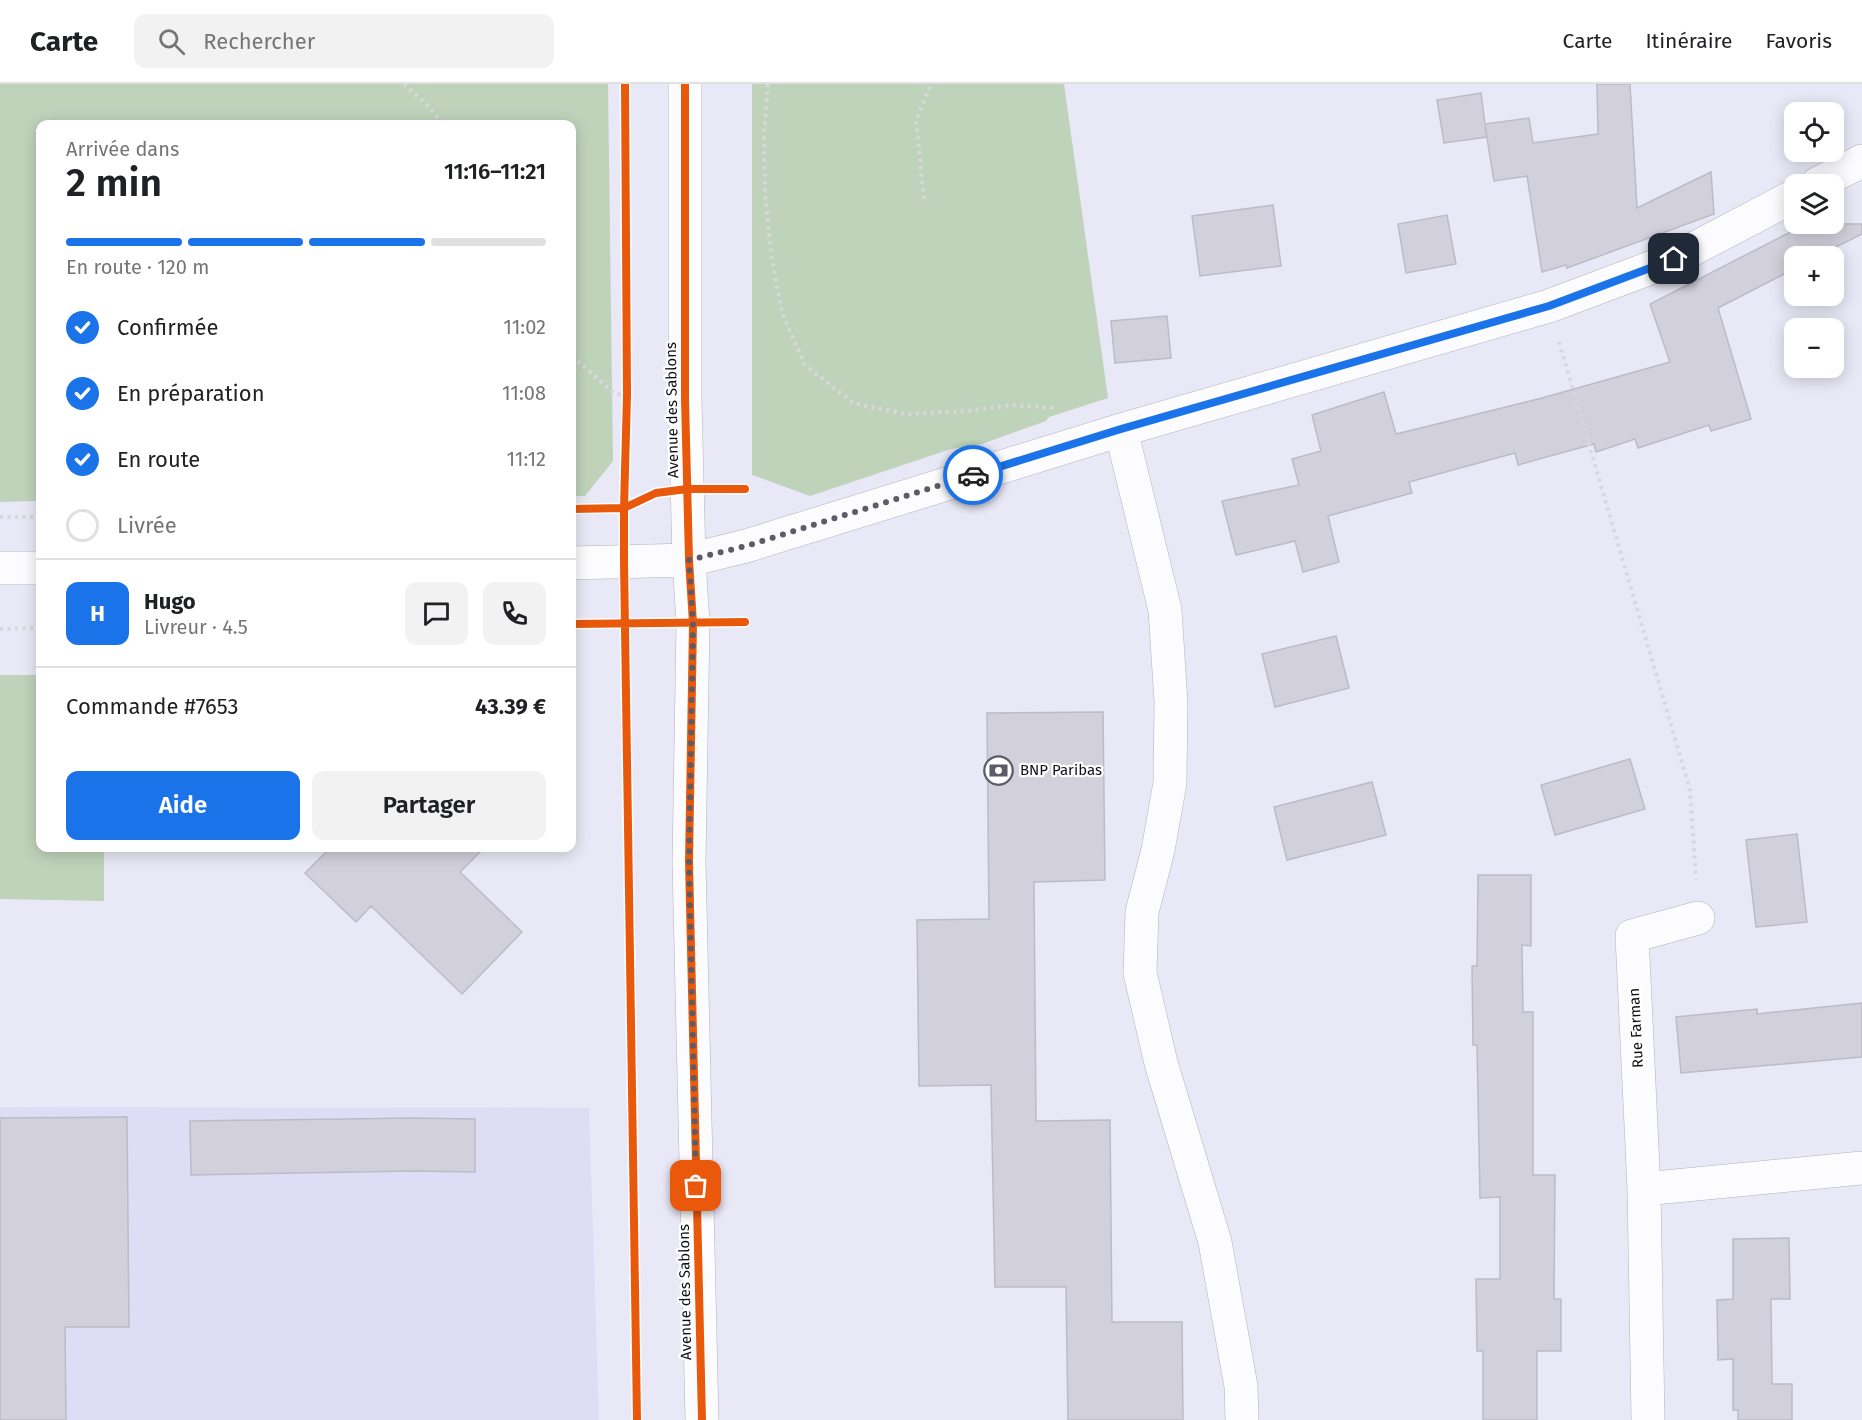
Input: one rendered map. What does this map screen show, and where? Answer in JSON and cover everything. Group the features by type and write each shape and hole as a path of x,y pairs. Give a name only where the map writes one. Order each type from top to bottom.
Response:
{"street":[{"name":"Avenue des Sablons","path":"685,84 685,399 693,623 689,862 702,1420"},
{"path":"1837,174 1862,161"},
{"path":"576,563 689,560 746,546 1121,429 1549,306 1674,259 1784,201"},
{"path":"1121,429 1165,610 1171,702 1170,783 1158,850 1142,912 1140,973 1161,1063 1215,1242 1241,1386 1242,1420"},
{"path":"0,568 36,568"},
{"name":"Rue Farman","path":"1648,1420 1644,1189 1632,936 1698,918"},
{"path":"1644,1189 1862,1168"}],"path":[{"path":"404,84 439,120"},
{"path":"625,84 627,395 624,562 637,1420"},
{"path":"768,84 764,135 765,194 771,254 782,313 806,365 853,403 905,414 968,411 1011,405 1079,409 1090,439"},
{"path":"924,199 916,120 931,84"},
{"path":"1549,306 1690,790 1698,918"},
{"path":"576,360 615,394 627,395"},
{"path":"0,517 36,517"},
{"path":"0,629 36,628"}],"shaded area":[{"path":"0,1107 589,1108 599,1420 0,1420"}],"green space":[{"path":"0,84 608,84 613,461 585,496 576,496 576,120 36,120 36,501 0,502"},
{"path":"752,84 1064,84 1108,398 1049,417 1046,421 982,444 951,449 810,496 752,475"},
{"path":"0,675 36,675 36,852 104,852 104,901 0,899"}],"building":[{"path":"1597,84 1630,84 1637,208 1711,172 1714,214 1567,268 1566,265 1542,272 1527,176 1494,181 1487,137 1444,143 1437,100 1481,93 1485,124 1529,118 1533,143 1598,134"},
{"path":"1273,205 1281,266 1200,276 1192,216"},
{"path":"1447,215 1456,264 1406,273 1398,224"},
{"path":"1844,224 1862,224 1862,234 1838,246 1784,246 1784,274 1718,308 1751,419 1711,431 1709,425 1638,448 1635,439 1596,452 1594,444 1518,465 1515,453 1409,482 1412,493 1328,516 1339,562 1303,572 1295,541 1236,555 1222,501 1299,485 1292,459 1321,451 1312,415 1384,392 1396,434 1542,398 1670,362 1650,304 1786,234 1844,234"},
{"path":"1167,316 1171,358 1115,363 1111,321"},
{"path":"1336,636 1349,688 1275,707 1262,654"},
{"path":"1103,712 1105,880 1034,882 1036,1121 1110,1120 1112,1322 1182,1322 1183,1420 1068,1420 1066,1287 995,1287 991,1085 919,1086 917,920 989,919 987,713"},
{"path":"1630,759 1645,809 1555,835 1541,785"},
{"path":"1372,782 1386,835 1287,860 1274,807"},
{"path":"1797,834 1807,922 1756,927 1746,840"},
{"path":"326,852 480,852 460,872 522,932 462,994 371,906 356,922 305,873"},
{"path":"1478,875 1531,875 1531,946 1522,945 1523,1012 1533,1012 1533,1175 1555,1175 1554,1299 1561,1299 1561,1351 1537,1351 1537,1420 1483,1420 1483,1351 1477,1351 1476,1279 1500,1279 1500,1197 1480,1198 1477,1045 1473,1045 1472,966 1477,966"},
{"path":"1862,1003 1862,1057 1681,1073 1676,1017 1757,1009 1757,1014"},
{"path":"127,1117 129,1327 65,1327 66,1420 0,1420 0,1118"},
{"path":"475,1119 475,1172 191,1175 190,1121"},
{"path":"1789,1238 1790,1299 1771,1299 1772,1384 1792,1384 1792,1420 1738,1420 1738,1410 1733,1410 1733,1359 1718,1360 1717,1300 1733,1299 1733,1239"}],"cycle path":[{"path":"625,84 627,395 624,562 637,1420"},
{"path":"685,84 685,399 693,623 689,862 702,1420"},
{"path":"576,509 624,508 656,493 687,489 745,489"},
{"path":"576,624 745,622"}],"way so far":[{"path":"696,1186 689,862 693,623 689,560 746,546 973,475"}],"place":[{"name":"BNP Paribas","path":"999,770"}],"route":[{"path":"973,475 1121,429 1549,306 1674,259"}]}
